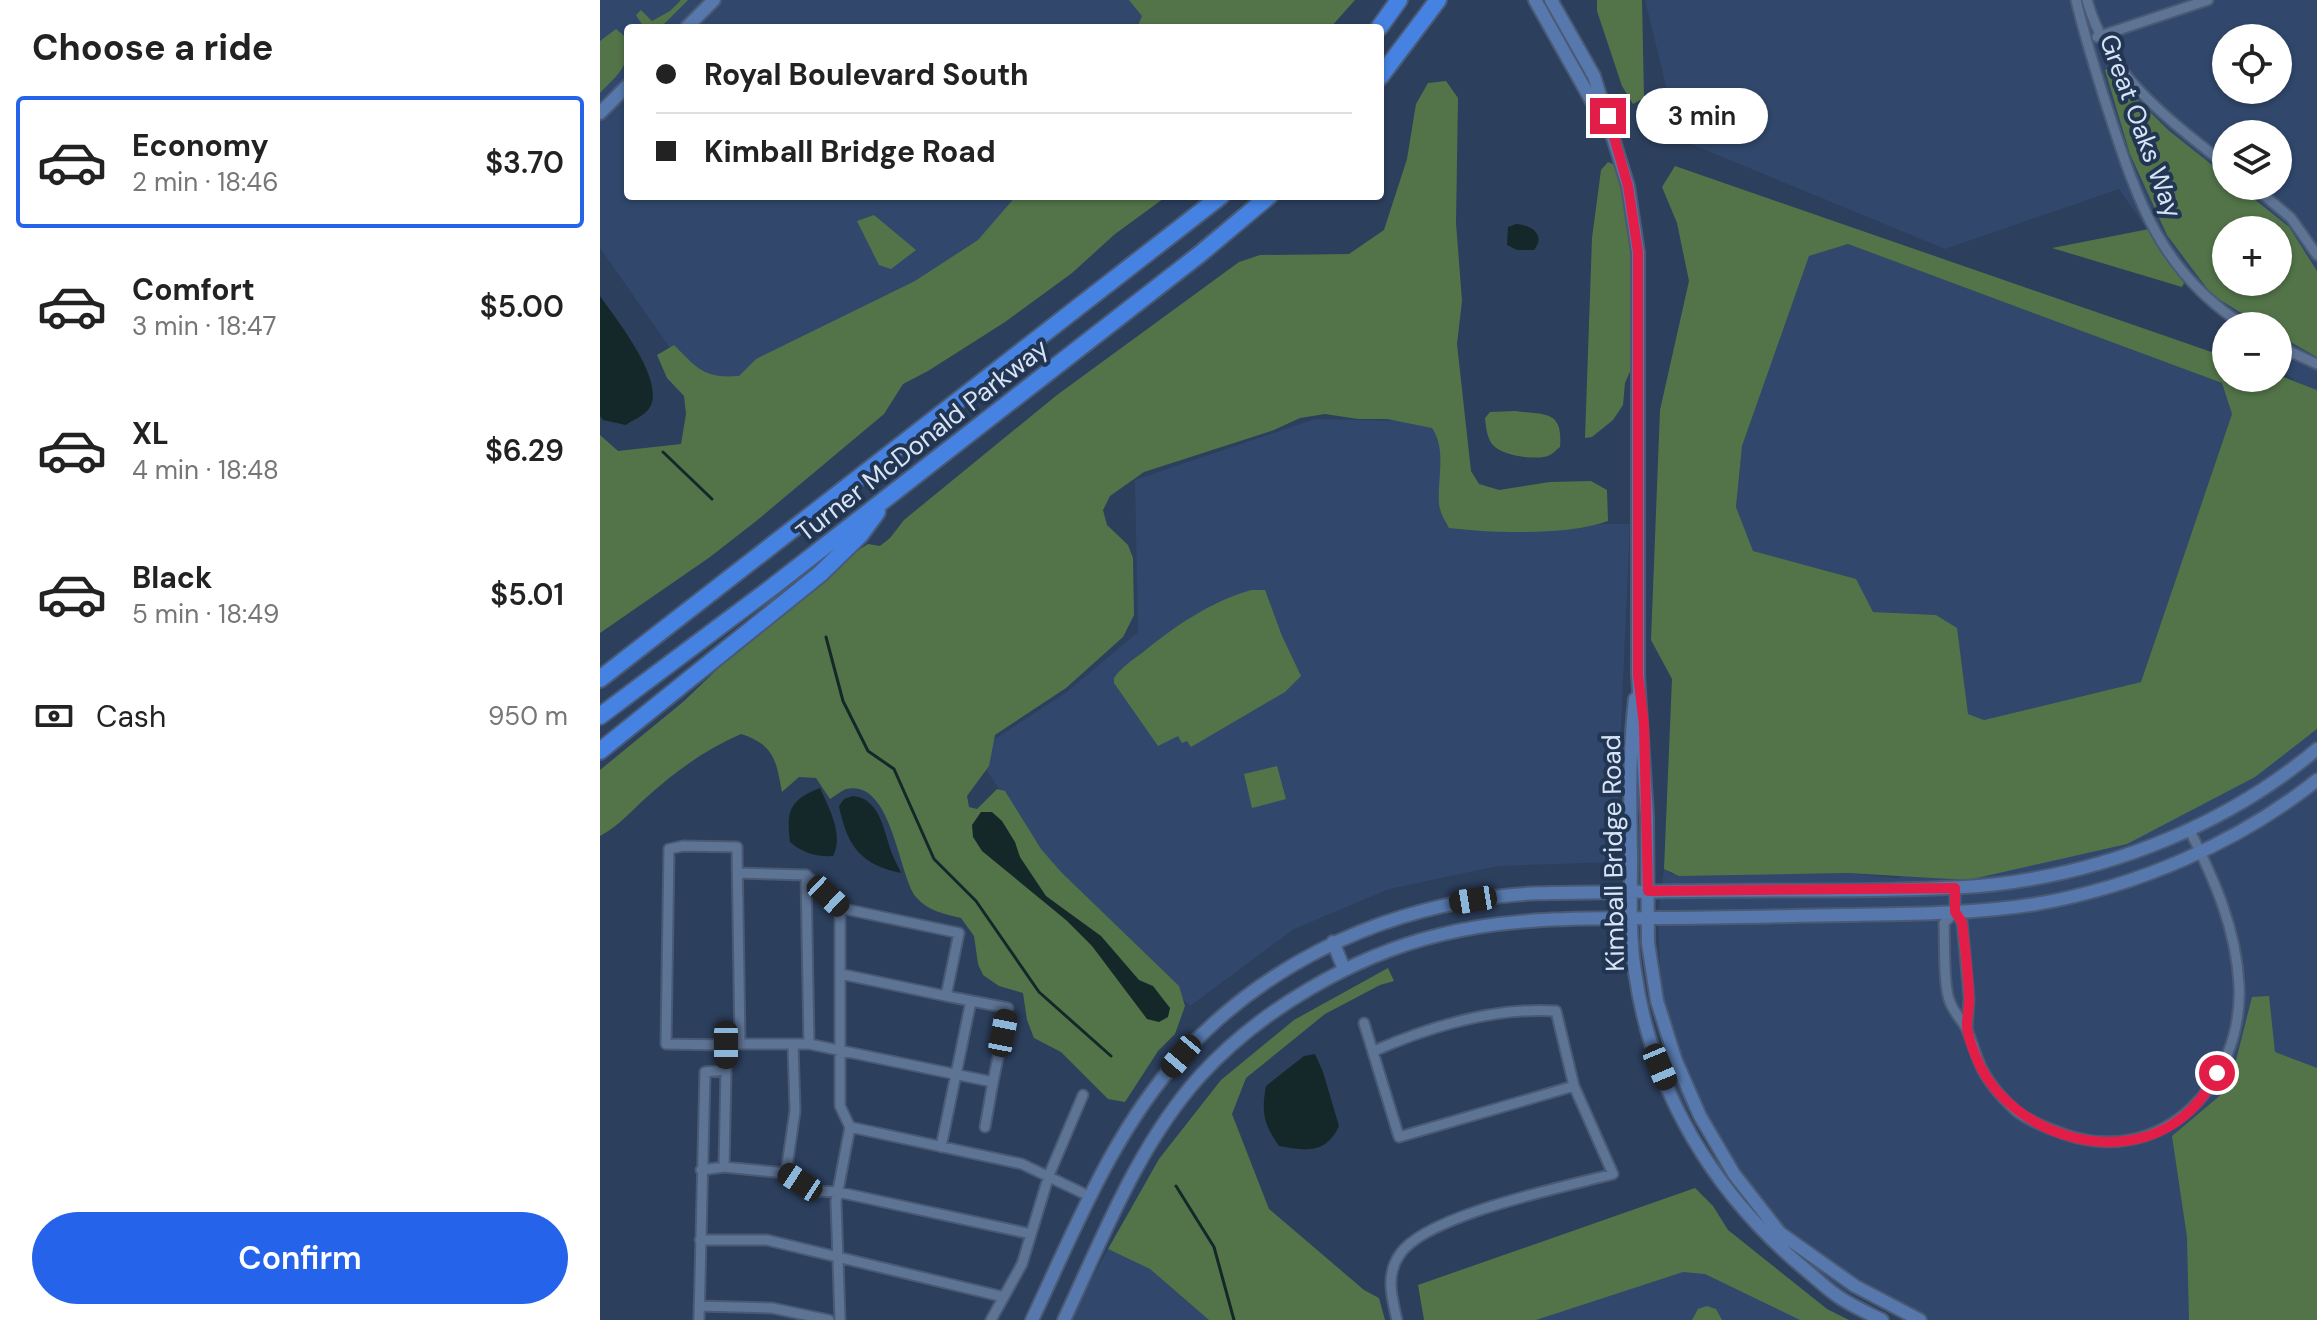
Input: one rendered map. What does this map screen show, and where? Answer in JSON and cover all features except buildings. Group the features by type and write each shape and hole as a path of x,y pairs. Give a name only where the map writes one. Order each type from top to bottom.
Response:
{"highway":[{"path":"1382,24 1399,0"},
{"path":"1384,72 1438,0"},
{"name":"Turner McDonald Parkway","path":"600,679 1216,200"},
{"name":"Turner McDonald Parkway","path":"600,716 886,498 1200,254 1264,200"},
{"path":"600,751 820,574 860,535 886,498"}],"street":[{"path":"690,24 714,0"},
{"name":"Kimball Bridge Road","path":"1535,0 1565,49 1617,149"},
{"name":"Kimball Bridge Road","path":"1551,0 1594,76 1628,186 1639,268 1638,675 1630,745 1631,891 1635,973 1654,1052 1685,1123 1720,1182 1772,1242 1839,1297 1882,1320"},
{"name":"Great Oaks Way","path":"2076,0 2118,139 2146,215 2168,254 2193,286 2222,312"},
{"name":"Great Oaks Way","path":"2087,0 2111,56 2141,93 2212,153"},
{"path":"2087,40 2208,0"},
{"path":"600,113 624,89"},
{"path":"2270,200 2291,218 2317,255"},
{"path":"2292,352 2317,364"},
{"name":"Kimball Bridge Road","path":"1638,675 1644,725 1647,918 1651,970 1665,1031 1687,1089 1734,1174 1780,1233 1855,1286 1920,1320"},
{"path":"1032,1320 1091,1197 1135,1116 1181,1056 1250,994 1333,942 1376,925 1457,903 1524,894 1955,888 2011,883 2073,871 2153,845 2189,829 2259,791 2317,749"},
{"path":"1064,1320 1153,1139 1203,1073 1260,1022 1344,969 1408,943 1461,930 1540,921 1955,912 2037,904 2149,873 2200,851 2261,818 2317,780"},
{"path":"1955,912 1944,923 1949,1000 1967,1030 1980,1066 1999,1094 2018,1112 2075,1138 2120,1141 2141,1137 2181,1119 2208,1091 2231,1043 2238,1009 2239,985 2231,928 2221,895 2189,829"},
{"path":"740,1044 737,847 683,846 669,849 666,1044 726,1045 809,1044 993,1082"},
{"path":"738,873 806,875 840,908 959,933 946,996"},
{"path":"806,875 809,1044"},
{"path":"1955,888 1955,912 1962,922 1969,998 1967,1030"},
{"path":"840,908 840,1106 850,1127 838,1192 840,1320"},
{"path":"1333,942 1344,969"},
{"path":"841,974 1008,1008 985,1127"},
{"path":"941,1147 971,1001"},
{"path":"1374,1051 1414,1033 1495,1013 1556,1011 1574,1086 1613,1174 1453,1218 1414,1238 1399,1254 1394,1266 1390,1289 1397,1320"},
{"path":"1364,1023 1399,1137 1574,1086"},
{"path":"786,1173 795,1111 793,1044"},
{"path":"724,1167 726,1045"},
{"path":"699,1320 705,1072 726,1070"},
{"path":"991,1320 1022,1264 1049,1175 1083,1095"},
{"path":"850,1127 1022,1164 1117,1208"},
{"path":"701,1170 724,1167 786,1173 814,1191 838,1192 1031,1234"},
{"path":"700,1240 767,1240 1004,1297"},
{"path":"699,1306 772,1308 829,1320"}],"shaded area":[{"path":"600,0 1212,0 1190,24 624,24 624,200 1044,200 1028,226 712,408 600,248"},
{"path":"1645,0 2317,0 2317,390 2292,378 2292,312 2217,312 2184,283 2119,189 1945,249 1679,139"},
{"path":"1516,224 1536,232 1538,240 1534,250 1517,250 1507,245 1508,227"},
{"path":"1848,244 2212,379 2212,392 2225,392 2232,414 2141,682 1984,720 1968,714 1956,628 1936,615 1873,612 1855,579 1753,551 1736,507 1742,446 1809,256"},
{"path":"600,296 638,352 652,386 652,400 647,411 626,425 603,420 600,416"},
{"path":"1315,419 1447,422 1445,525 1630,524 1615,862 1498,866 1389,889 1294,929 1190,1006 1042,856 975,752 1067,692 1138,632 1135,480"},
{"path":"2317,729 2317,1104 2202,1320 1916,1320 1810,1277 1752,1205 1664,1075 1658,914 1664,869 1671,874 1847,873 1897,878 2312,734"},
{"path":"820,788 836,831 833,856 810,854 790,842 792,808 802,797"},
{"path":"853,796 863,799 876,811 901,873 866,859 852,843 839,806 844,799"},
{"path":"981,812 992,812 1002,821 1020,857 1046,896 1101,936 1139,980 1153,986 1170,1008 1168,1017 1159,1022 1147,1019 1092,946 1066,920 982,851 973,837 972,825"},
{"path":"1315,1054 1339,1126 1328,1142 1321,1146 1298,1149 1279,1146 1265,1118 1266,1086 1304,1056"},
{"path":"1108,1249 1150,1269 1209,1320 1069,1320"},
{"path":"1698,1260 1816,1320 1535,1320 1538,1303"}],"green space":[{"path":"681,0 688,0 664,24 642,24 636,15 641,10 652,21 670,11"},
{"path":"1129,0 1355,0 1334,24 1139,24 1142,16"},
{"path":"1597,0 1642,0 1644,98 1633,104 1622,86 1597,11"},
{"path":"616,29 624,36 622,69 600,93 600,41"},
{"path":"2107,69 2168,130 2212,165 2212,200 2255,200 2275,216 2212,216 2212,295 2167,235 2130,154"},
{"path":"1446,81 1458,98 1456,223 1462,301 1457,344 1471,471 1479,484 1499,490 1550,482 1591,481 1607,490 1608,521 1551,531 1449,528 1440,507 1440,455 1432,428 1387,419 1325,414 1300,418 1274,430 1144,472 1110,496 1103,510 1107,525 1128,545 1133,558 1134,615 1123,637 1066,688 995,735 989,766 967,796 969,807 977,809 997,789 1005,791 1041,849 1061,872 1179,986 1185,1006 1175,1034 1158,1051 1125,1102 1108,1099 1061,1052 1034,1038 1027,1020 1023,993 999,986 983,975 974,936 961,918 931,909 916,897 884,812 874,798 861,790 846,789 830,799 816,778 799,777 782,792 772,756 761,743 741,734 681,769 600,836 600,770 683,702 752,636 846,558 868,544 880,546 904,520 1057,395 1239,262 1260,255 1349,254 1384,230 1407,159 1416,104 1428,83"},
{"path":"1608,162 1615,165 1628,211 1636,276 1632,367 1625,383 1623,405 1613,420 1592,437 1585,438 1592,238 1601,170"},
{"path":"1675,166 2212,352 2212,379 1848,244 1809,256 1742,446 1736,507 1753,551 1856,579 1873,612 1936,615 1957,628 1968,714 1984,720 2141,682 2232,414 2225,392 2292,392 2292,380 2317,390 2317,729 2255,777 2127,844 1968,880 1847,873 1679,876 1664,869 1672,679 1651,640 1660,410 1689,281 1677,223 1662,187"},
{"path":"1013,200 1162,200 1115,234 1072,273 1005,322 903,384 884,414 755,522 600,633 600,435 618,451 681,444 686,414 684,396 667,378 657,355 674,345 709,374 739,376 756,359 915,281 978,240"},
{"path":"874,215 916,250 891,269 879,265 857,221"},
{"path":"2149,229 2184,283 2182,287 2052,248"},
{"path":"2292,232 2317,271 2317,357 2292,343 2292,312 2240,312 2214,296 2292,296"},
{"path":"1490,412 1544,414 1555,420 1559,426 1560,447 1550,455 1538,458 1514,455 1495,447 1486,430 1485,418"},
{"path":"1251,590 1265,590 1301,676 1285,692 1191,747 1187,741 1182,743 1178,736 1158,746 1114,683 1114,678 1180,624 1221,601"},
{"path":"1277,766 1286,799 1252,808 1244,774"},
{"path":"1388,968 1394,981 1380,985 1325,1014 1246,1078 1232,1114 1269,1209 1364,1290 1379,1298 1385,1320 1209,1320 1150,1269 1108,1249 1159,1159 1221,1080 1294,1020"},
{"path":"2269,996 2275,1052 2317,1068 2317,1320 2189,1320 2187,1237 2172,1136 2229,1088 2252,997"},
{"path":"1695,1188 1713,1206 1728,1230 1827,1309 1849,1320 1800,1320 1705,1274 1683,1272 1536,1320 1424,1320 1418,1285"},
{"path":"1707,1306 1716,1309 1722,1320 1692,1320 1698,1309"}],"waterway":[{"path":"663,452 712,499"},
{"path":"826,637 843,701 868,751 894,769 934,859 976,901 1039,992 1111,1056"},
{"path":"1176,1186 1214,1247 1234,1320"}],"route":[{"path":"1608,116 1628,186 1638,252 1638,675 1644,725 1648,891 1955,888 1955,912 1962,922 1969,998 1967,1030 1980,1066 1999,1094 2018,1112 2075,1138 2120,1141 2157,1131 2181,1119 2196,1106 2217,1073"}]}
